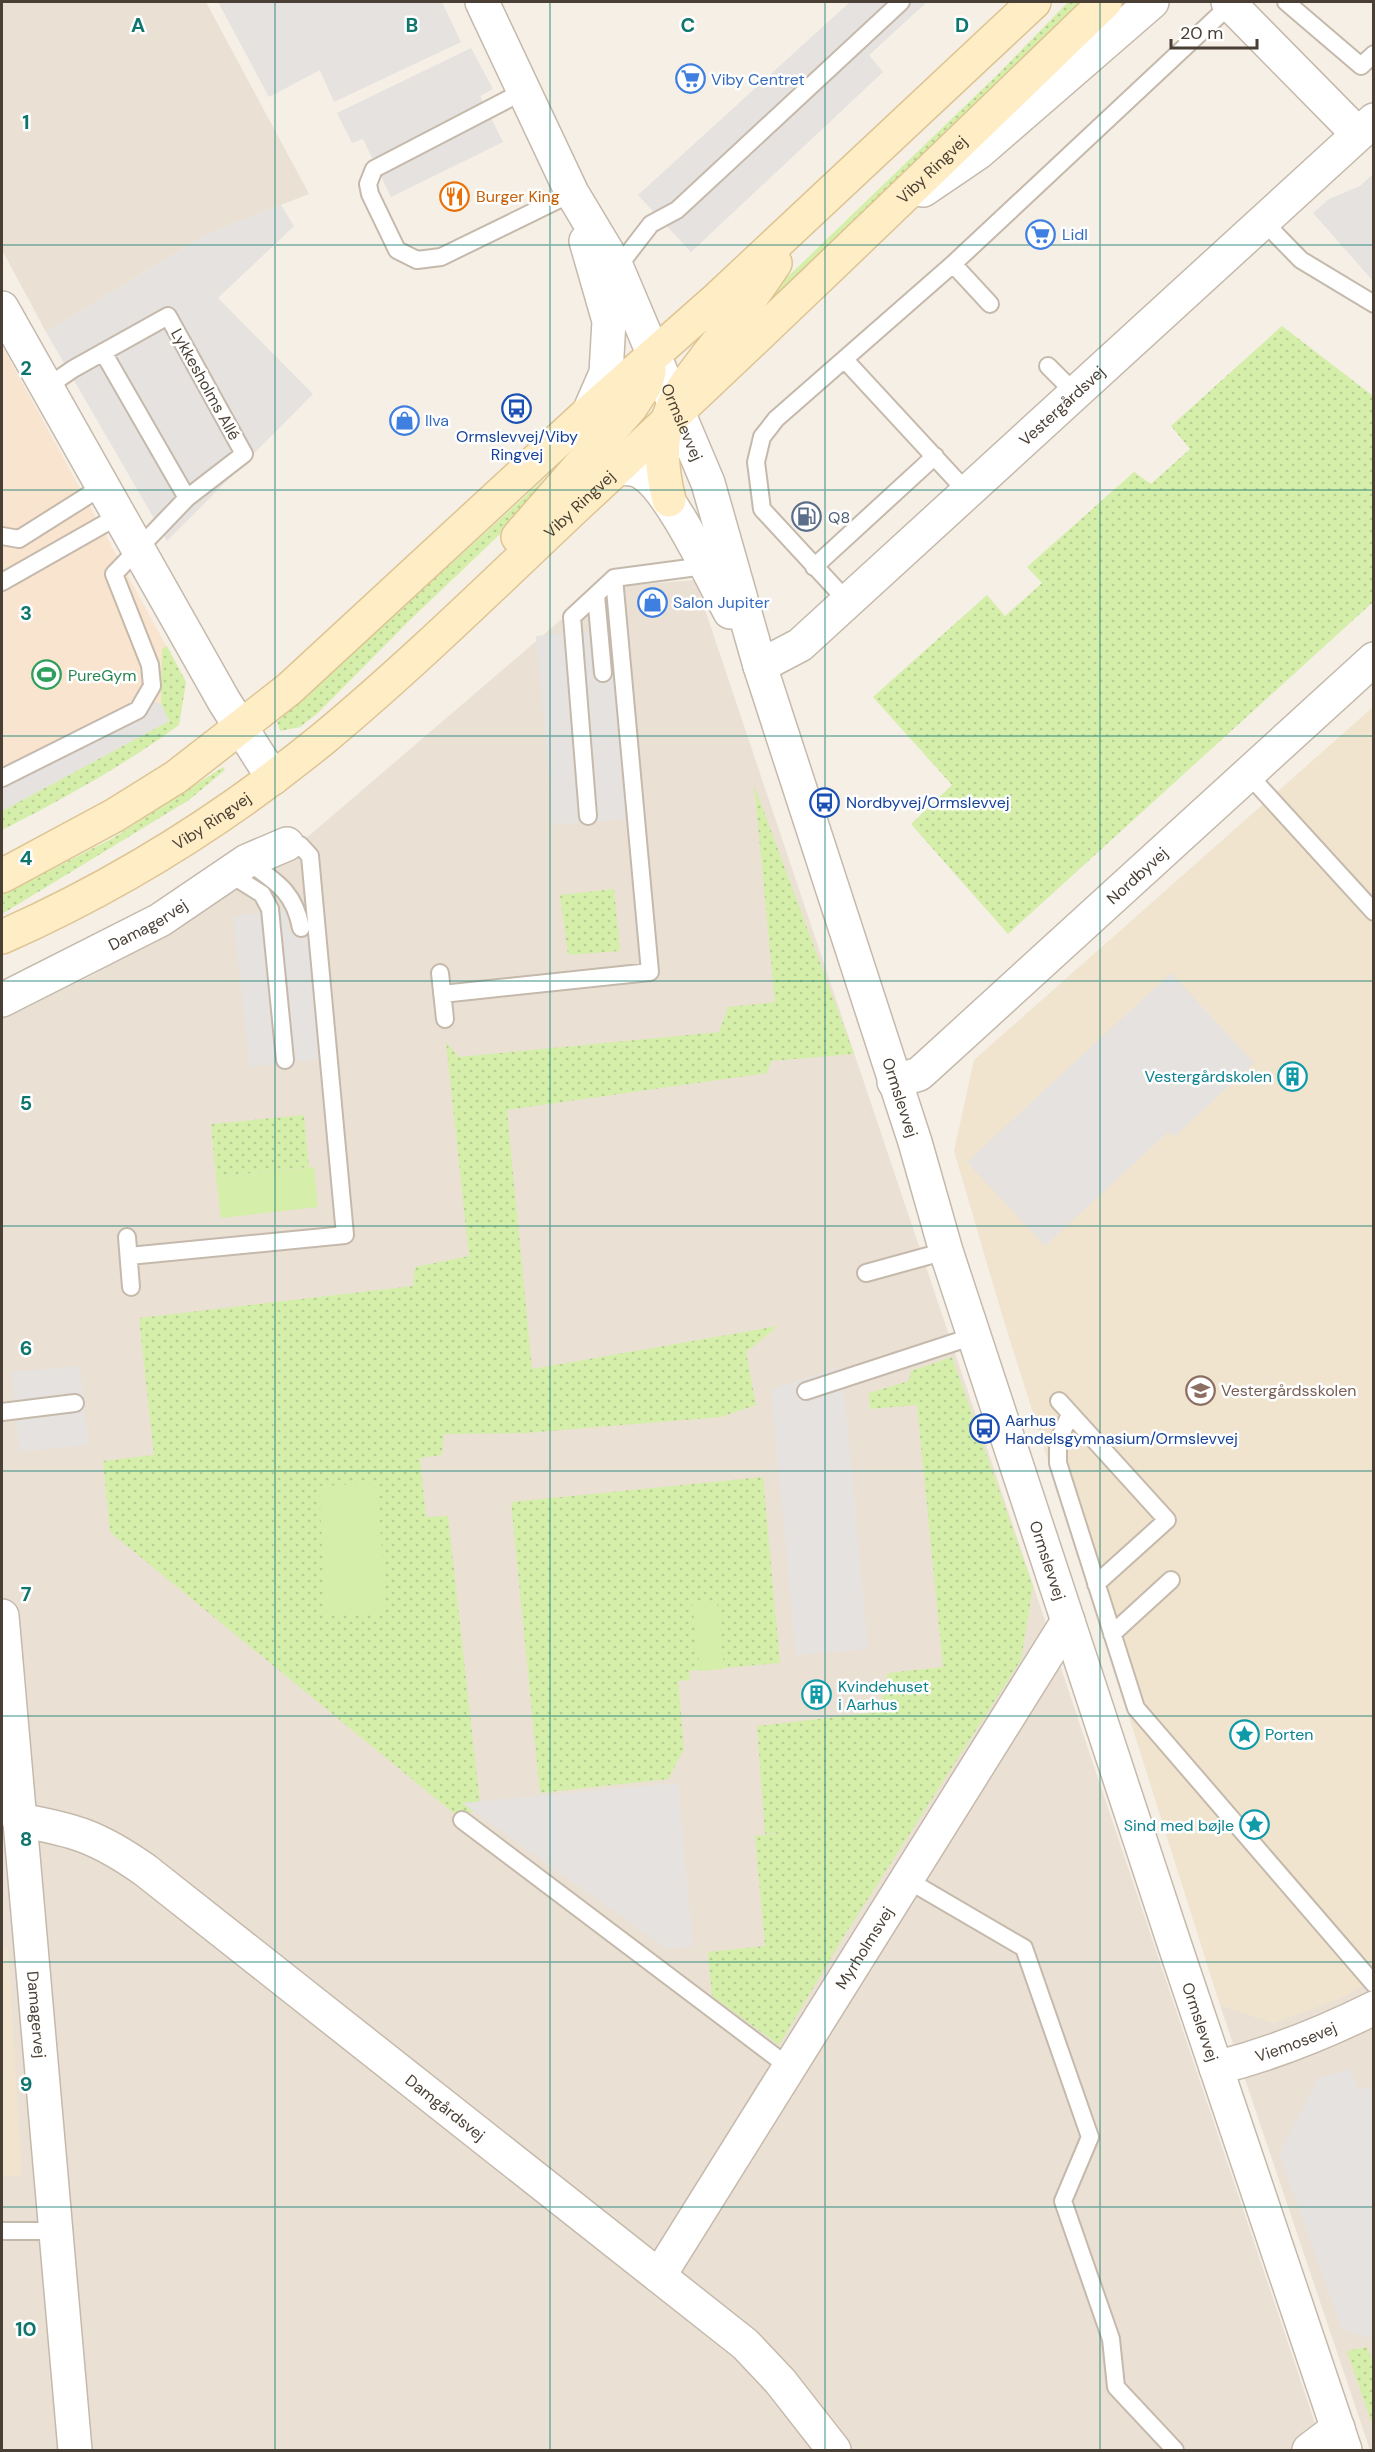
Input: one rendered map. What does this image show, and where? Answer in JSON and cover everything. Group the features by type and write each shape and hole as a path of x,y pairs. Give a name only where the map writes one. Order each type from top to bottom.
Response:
{"main road":[{"path":"2,876 115,815 176,777 241,729 332,651 589,412 812,210 1034,2"},
{"name":"Viby Ringvej","path":"2,937 77,901 208,824 273,778 409,663 617,469 672,413 884,215 1105,2"},
{"path":"669,501 662,473 662,447 672,413 812,210"},
{"path":"409,663 630,408 646,384 653,355"}],"street":[{"name":"Ormslevvej","path":"482,2 572,193 618,268 653,355 672,413 708,483 718,564 760,666 915,1142 946,1251 1341,2439"},
{"path":"884,215 979,152 1152,2"},
{"name":"Vestergårdsvej","path":"760,666 800,645 1366,127 1228,2"},
{"name":"Ormslevvej","path":"572,193 609,321 606,373 589,412"},
{"path":"2,308 241,729 273,778"},
{"name":"Ormslevvej","path":"617,469 630,468 645,474 718,564"},
{"name":"Nordbyvej","path":"894,1082 919,1074 1374,659"},
{"name":"Damagervej","path":"2,1000 160,921 238,867 287,844"},
{"name":"Damagervej","path":"2,1616 75,2451"},
{"name":"Myrholmsvej","path":"659,2276 1068,1621"},
{"name":"Damgårdsvej","path":"19,1820 72,1830 112,1847 145,1870 745,2344 780,2381 834,2451"},
{"name":"Viemosevej","path":"1216,2068 1263,2056 1317,2036 1374,2008"},
{"path":"1309,2451 1341,2439"}],"lane":[{"path":"618,268 651,224 677,210 898,2"},
{"path":"847,601 762,509 756,462 762,437 776,419 952,264 1228,2"},
{"path":"1286,2 1361,66 1374,54"},
{"path":"524,91 374,168 368,184 370,194 397,250 417,260 441,256 572,193"},
{"path":"1262,220 1301,260 1374,304"},
{"path":"952,264 990,304"},
{"name":"Lykkesholms Allé","path":"2,778 138,710 152,686 150,665 114,574 187,498 244,454 168,316 103,352 47,387"},
{"path":"103,352 187,498"},
{"path":"845,360 968,493"},
{"path":"1048,366 1075,393"},
{"path":"814,567 935,456"},
{"path":"2,536 19,539 103,486"},
{"path":"2,582 120,515"},
{"path":"588,816 572,617 614,578 718,564"},
{"path":"442,994 650,972 614,578"},
{"path":"596,595 603,673"},
{"path":"1248,774 1374,912"},
{"path":"129,1256 345,1235 310,856 300,845 287,844"},
{"path":"238,867 284,888 298,909 301,928"},
{"path":"238,867 262,894 270,909 285,1060"},
{"path":"440,973 445,1020"},
{"path":"127,1237 131,1287"},
{"path":"866,1273 946,1251"},
{"path":"806,1390 974,1336"},
{"path":"2,1412 75,1403"},
{"path":"1096,1584 1167,1520 1065,1408 1058,1442 1058,1463 1096,1584 1136,1708 1374,1984"},
{"path":"1112,1634 1170,1580"},
{"path":"462,1820 789,2067"},
{"path":"906,1879 1024,1948 1090,2137 1063,2200 1110,2339 1116,2387 1175,2451"},
{"path":"2,2231 55,2230"}],"shaded area":[{"path":"2,2 206,2 309,194 207,234 46,332 2,250"},
{"path":"218,2 442,2 461,42 334,102 320,70 269,97"},
{"path":"850,2 927,2 869,55 883,72 691,252 638,195"},
{"path":"471,48 493,89 480,96 503,142 391,197 363,139 352,143 337,113"},
{"path":"1373,174 1373,281 1313,213 1329,199 1360,186"},
{"path":"281,205 294,226 218,298 313,394 167,541 46,332 207,234"},
{"path":"2,346 186,682 179,725 2,830"},
{"path":"695,580 1324,2450 2,2450 2,1016 93,975 304,840 598,588"},
{"path":"591,631 595,678 613,676 626,819 553,825 536,636"},
{"path":"142,698 161,704 169,721 2,811 2,770"},
{"name":"Vestergårdsskolen","path":"1373,707 1374,1979 1341,1998 1274,2023 1220,2005 1003,1318 954,1151 974,1060"},
{"path":"286,910 289,932 310,930 324,1058 250,1067 233,916"},
{"path":"1171,973 1254,1063 1174,1137 1168,1132 1045,1246 967,1162"},
{"path":"80,1366 88,1445 19,1452 12,1372"},
{"path":"842,1366 868,1649 796,1655 771,1389"},
{"path":"678,1783 693,1946 667,1949 462,1803"},
{"path":"8,1948 22,2176 2,2177 2,1949"},
{"path":"1373,1979 1373,2450 1370,2450 1220,2005 1274,2023"},
{"path":"1350,2069 1357,2087 1373,2089 1374,2336 1368,2338 1342,2329 1279,2153 1318,2078"}],"green space":[{"path":"1068,2 1084,2 724,350 773,291 996,76"},
{"path":"1282,326 1373,396 1373,602 1008,934 911,824 952,785 873,697 987,595 1005,616 1042,583 1027,567 1134,472 1151,484 1190,449 1171,426"},
{"path":"574,452 524,511 408,622 318,713 300,727 280,731 277,722"},
{"path":"167,646 186,682 179,725 92,781 2,830 2,811 169,721 161,704 162,649"},
{"path":"223,767 225,770 189,800 2,914 2,895 113,838"},
{"path":"754,785 854,1054 771,1061 767,1073 507,1110 532,1369 778,1326 746,1352 756,1405 721,1417 525,1433 444,1434 442,1455 420,1458 426,1517 448,1516 480,1804 462,1820 110,1532 103,1461 154,1455 139,1318 413,1286 415,1267 469,1256 446,1042 459,1057 719,1032 728,1007 775,1002"},
{"path":"614,889 620,951 568,955 560,895"},
{"path":"304,1115 309,1167 216,1177 211,1124"},
{"path":"314,1167 318,1207 221,1218 216,1177"},
{"path":"952,1357 1033,1586 1021,1660 846,1933 779,2045 712,1996 708,1952 765,1946 755,1836 781,1833 765,1834 757,1726 878,1712 888,1673 943,1667 917,1405 870,1409 869,1393 909,1381 911,1371"},
{"path":"763,1477 780,1663 689,1671 690,1680 678,1681 684,1749 668,1779 540,1793 511,1502"},
{"path":"378,1483 385,1613 326,1616 319,1486"},
{"path":"717,1601 724,1669 700,1671 692,1602"},
{"path":"1367,2347 1373,2362 1373,2427 1347,2351"}],"place":[{"name":"Viby Centret","path":"690,79"},
{"name":"Burger King","path":"455,196"},
{"name":"Lidl","path":"1041,234"},
{"name":"Ormslevvej/Viby Ringvej","path":"517,408"},
{"name":"Ilva","path":"404,420"},
{"name":"Q8","path":"807,517"},
{"name":"Salon Jupiter","path":"652,602"},
{"name":"PureGym","path":"47,675"},
{"name":"Nordbyvej/Ormslevvej","path":"825,802"},
{"name":"Vestergårdskolen","path":"1293,1076"},
{"name":"Vestergårdsskolen","path":"1200,1390"},
{"name":"Aarhus Handelsgymnasium/Ormslevvej","path":"984,1429"},
{"name":"Kvindehuset i Aarhus","path":"817,1695"},
{"name":"Porten","path":"1244,1734"},
{"name":"Sind med bøjle","path":"1255,1825"}]}
